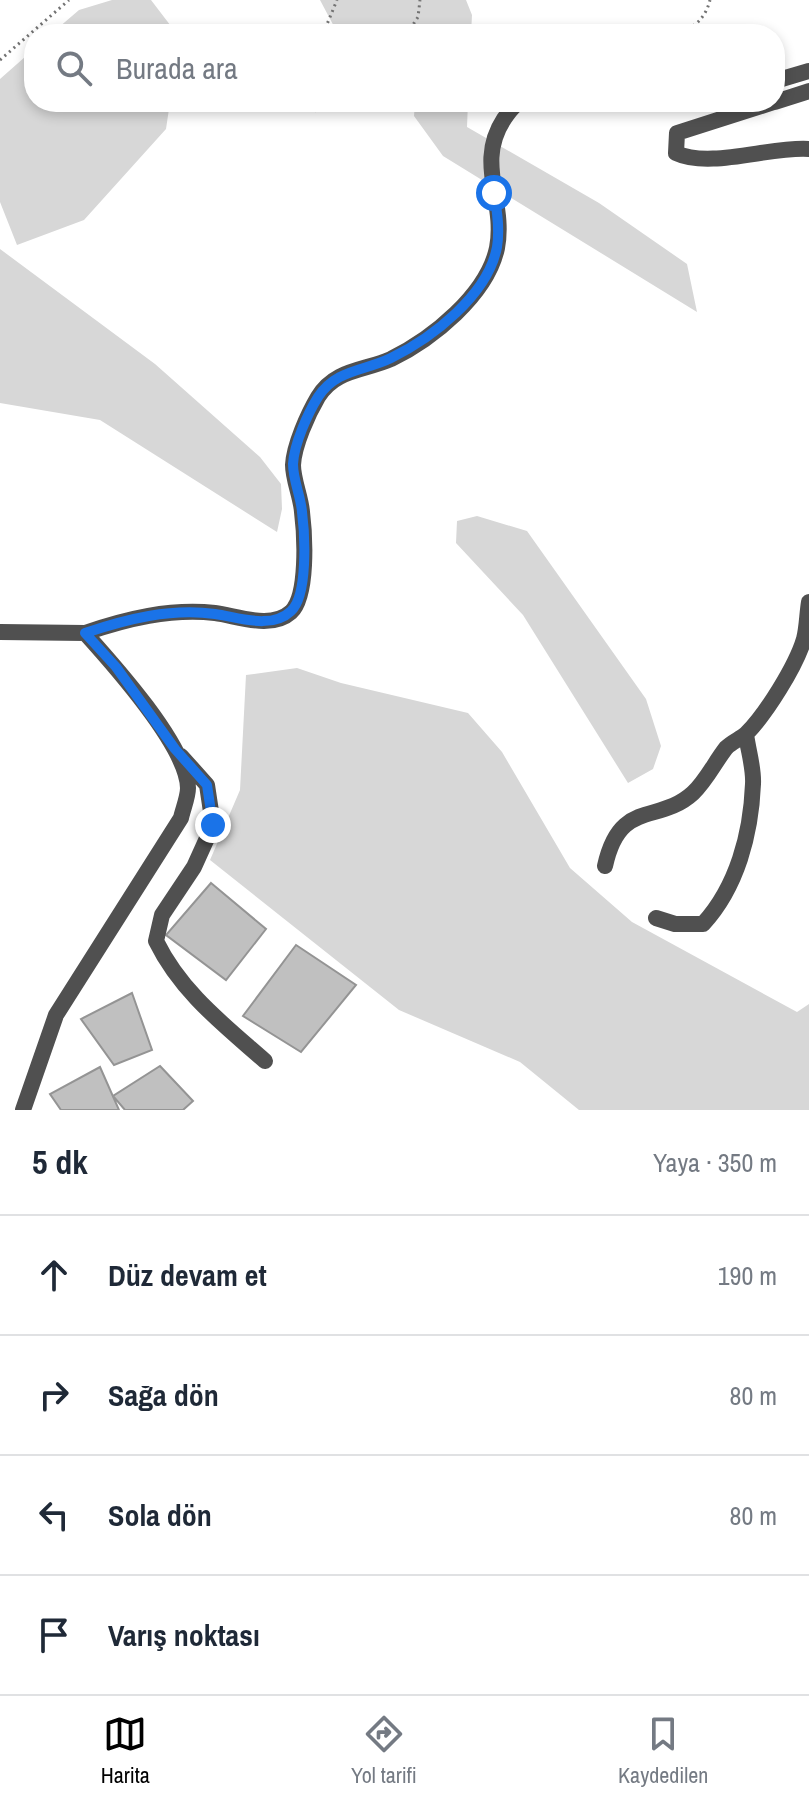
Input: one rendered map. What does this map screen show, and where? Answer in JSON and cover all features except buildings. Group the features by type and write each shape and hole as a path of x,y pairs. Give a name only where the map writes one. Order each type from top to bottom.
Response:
{"street":[{"path":"785,78 809,71"},
{"path":"785,99 809,91"},
{"path":"0,632 85,633 129,618 177,613 213,613 255,621 274,619 290,612 302,594 302,513 293,464 319,395 341,374 390,359 428,336 453,316 481,281 496,249 498,213 490,172 492,138 509,112"},
{"path":"743,112 677,133 676,153 686,158 809,149"},
{"path":"605,866 610,844 626,825 654,809 678,803 695,792 729,745 746,734 785,678 798,653 804,640 809,602"},
{"path":"85,633 116,667 175,749 207,785 213,825 194,867 162,915 156,941 169,968 198,1003 265,1061"},
{"path":"656,918 675,924 703,924 719,907 739,867 753,783 746,734"},
{"path":"23,1110 56,1015 181,818 188,787 175,749"}],"path":[{"path":"41,24 69,0"},
{"path":"327,24 337,0"},
{"path":"413,24 418,17 420,0"},
{"path":"696,24 706,14 710,0"},
{"path":"0,60 24,39"}],"shaded area":[{"path":"112,0 151,0 169,24 63,24 79,10"},
{"path":"320,0 466,0 472,15 472,24 333,24"},
{"path":"24,58 24,112 169,112 166,129 84,220 17,245 0,202 0,79"},
{"path":"414,112 468,112 467,127 599,203 687,264 697,312 443,156 414,116"},
{"path":"0,249 155,364 260,457 281,484 282,509 277,532 100,420 0,403"},
{"path":"477,516 527,531 646,699 661,746 653,769 628,783 523,615 456,543 457,521"},
{"path":"297,668 341,683 468,713 502,752 570,868 632,922 797,1012 809,1004 809,1110 579,1110 520,1062 399,1010 210,860 240,790 246,675"}],"route":[{"path":"213,825 207,785 175,749 116,667 85,633 129,618 177,613 213,613 255,621 274,619 290,612 302,594 302,513 293,464 319,395 341,374 390,359 428,336 453,316 481,281 496,249 498,213 494,193"}]}
